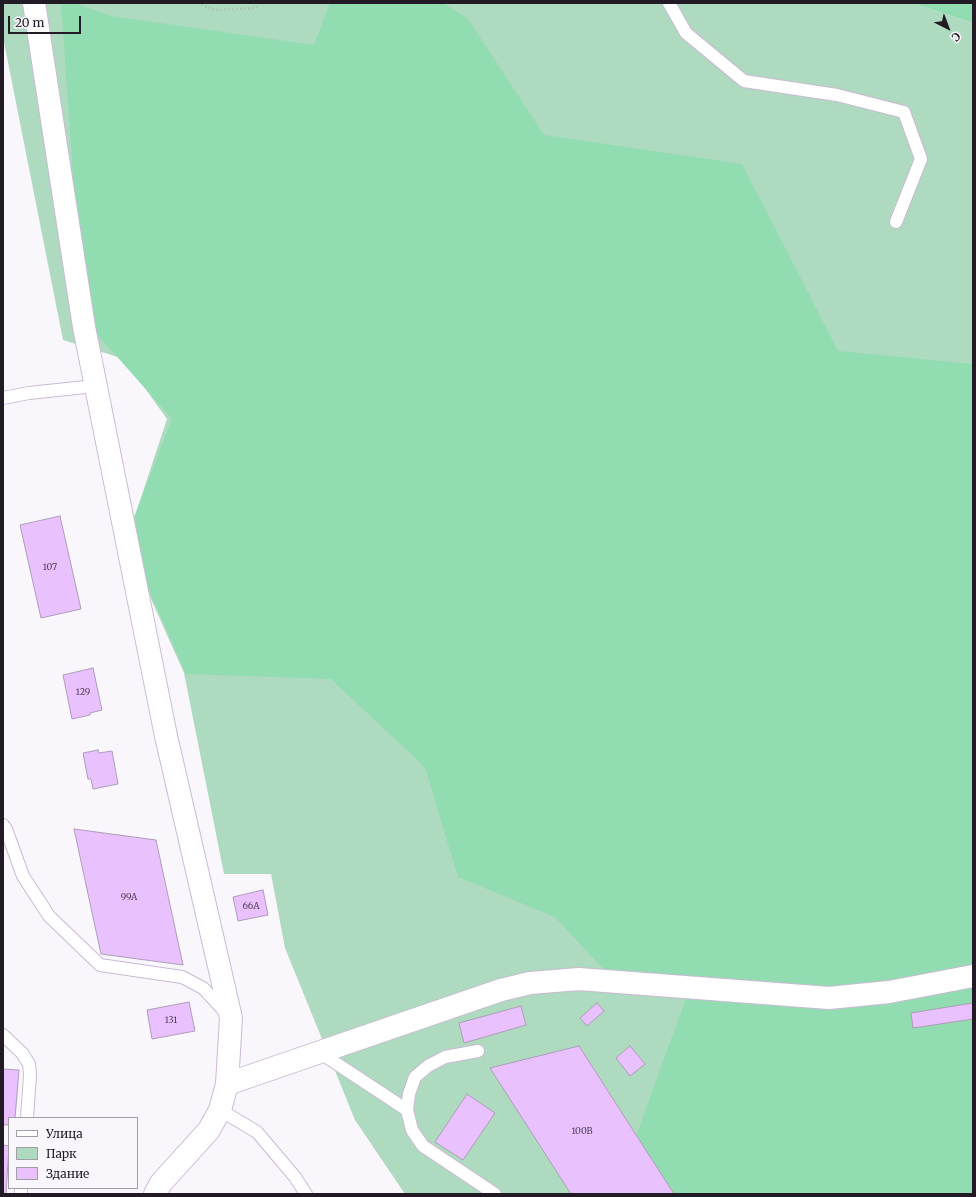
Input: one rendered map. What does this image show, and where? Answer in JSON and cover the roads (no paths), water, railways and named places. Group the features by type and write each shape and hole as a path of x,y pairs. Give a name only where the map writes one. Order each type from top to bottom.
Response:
{"street":[{"path":"34,3 82,318 95,386 166,736 231,1018 227,1084 220,1110 209,1130 161,1183 155,1194"},
{"path":"227,1084 501,990 530,983 579,979 829,998 889,992 973,976"}],"lane":[{"path":"669,3 686,33 744,82 837,95 904,112 921,159 896,222"},
{"path":"3,398 29,393 95,386"},
{"path":"3,825 6,829 23,876 50,916 100,965 182,977 203,988 231,1018"},
{"path":"3,1035 22,1053 28,1064 30,1075 26,1117"},
{"path":"478,1051 445,1058 428,1066 415,1077 409,1094 407,1110 412,1130 423,1146 495,1194"},
{"path":"319,1052 407,1110"},
{"path":"220,1110 257,1132 295,1177 306,1194"}]}
